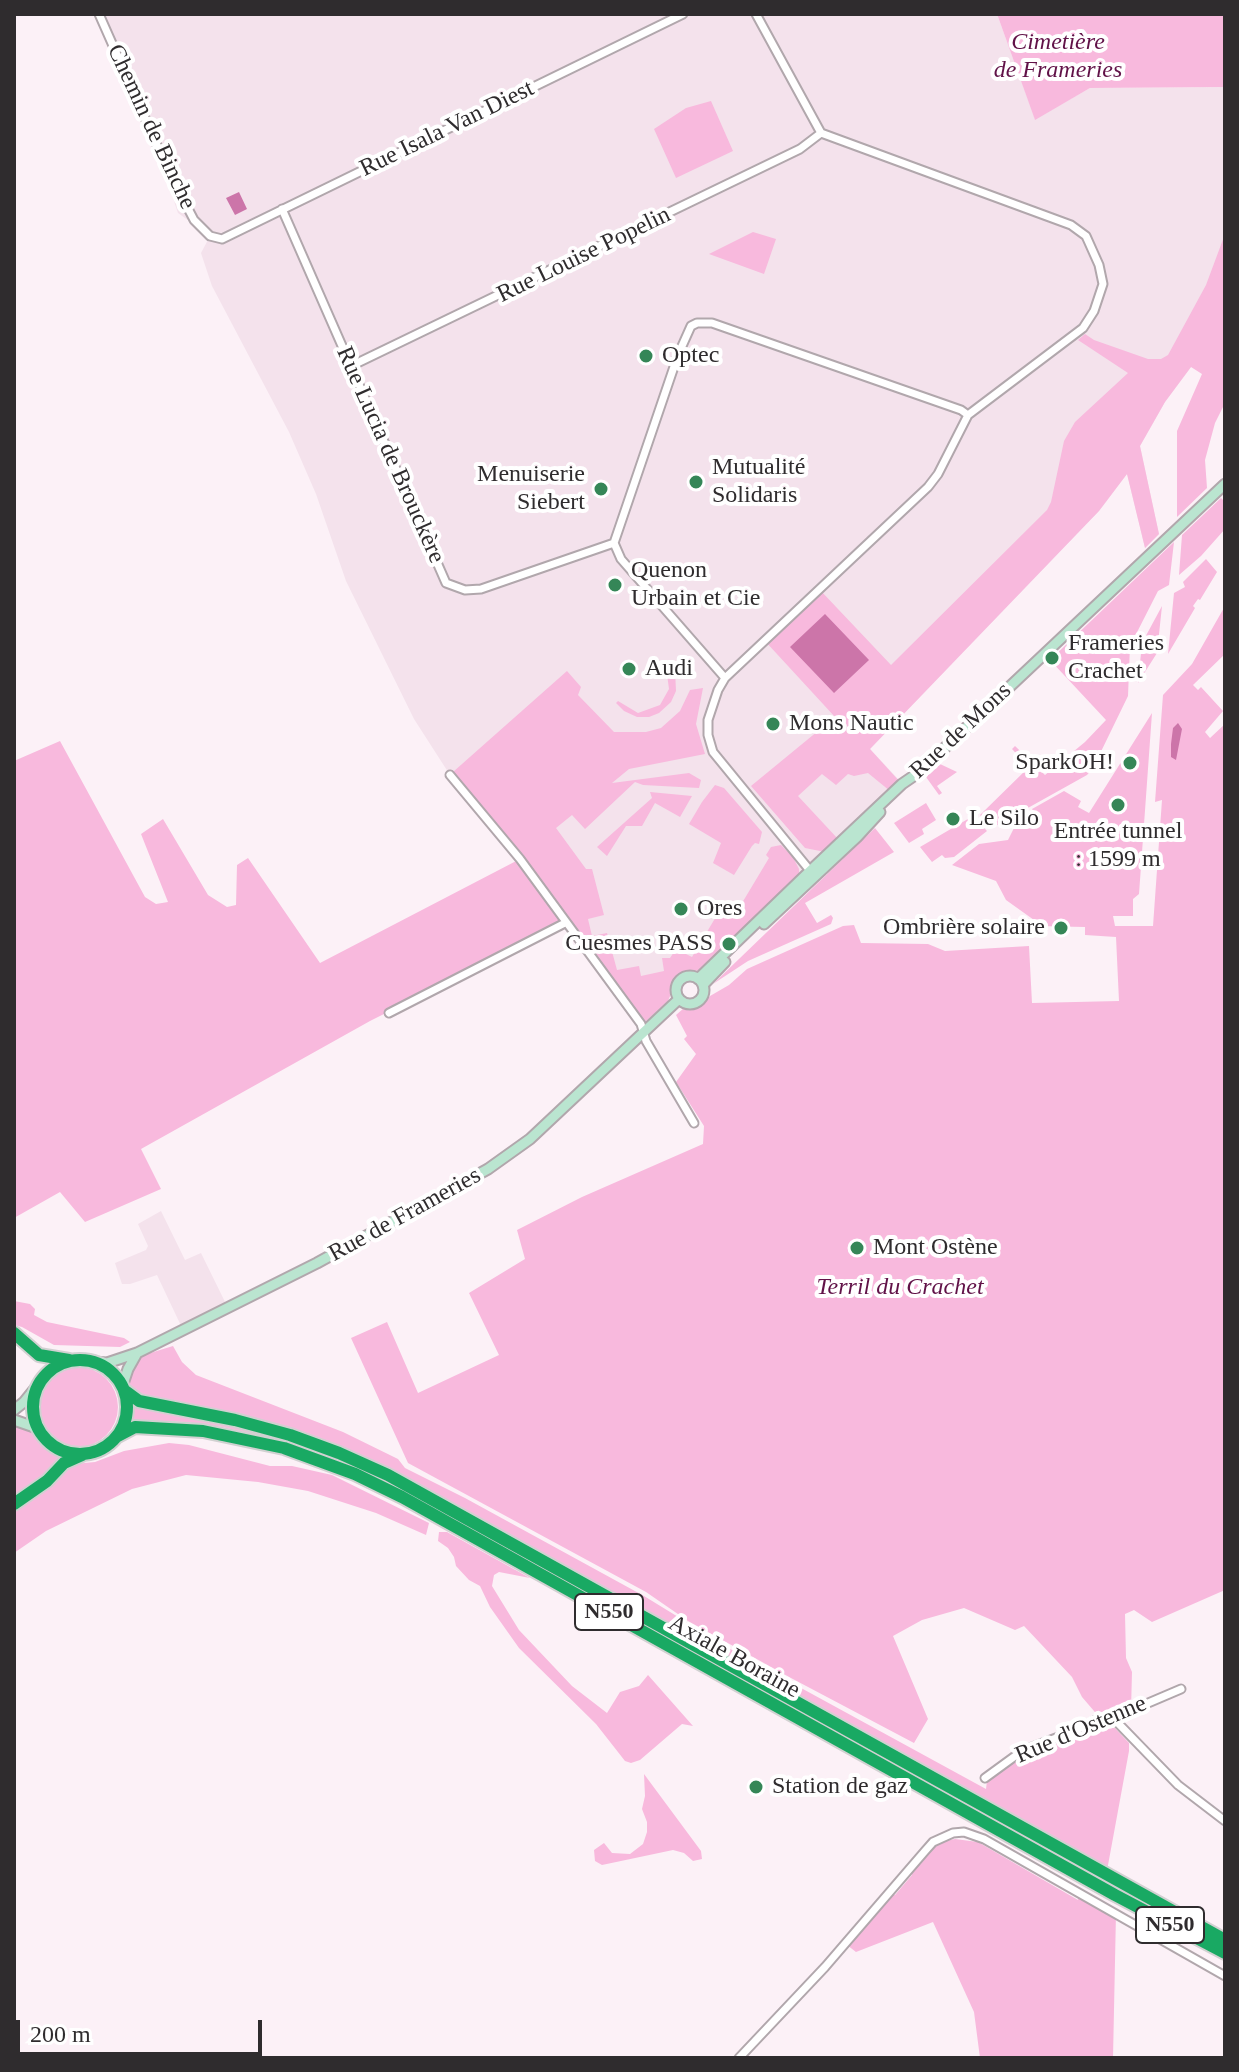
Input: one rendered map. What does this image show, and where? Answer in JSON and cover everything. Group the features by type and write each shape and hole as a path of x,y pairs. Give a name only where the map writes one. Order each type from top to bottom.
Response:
{"highway":[{"path":"14,1333 39,1355 94,1362 111,1372 123,1389 127,1410 116,1437 101,1449 64,1463 47,1481 14,1504"},
{"path":"72,1361 52,1369 37,1386 32,1411 37,1428 56,1448 83,1454"},
{"name":"Axiale Boraine","path":"123,1389 139,1401 235,1420 290,1435 388,1475 1079,1868"},
{"name":"Axiale Boraine","path":"116,1437 135,1427 203,1431 284,1448 355,1474 416,1504 1079,1868 1225,1953"},
{"name":"Axiale Boraine","path":"1117,1889 1225,1940"}],"main road":[{"name":"Rue de Mons","path":"701,982 909,781 1225,484"},
{"path":"686,977 701,982 704,996 697,1003 687,1004 679,999 676,993 679,982 686,977"},
{"path":"643,1033 679,999"},
{"name":"Rue de Frameries","path":"94,1362 107,1363 137,1353 317,1263 488,1169 530,1139 643,1033"},
{"path":"123,1389 128,1369 137,1353"},
{"path":"14,1410 37,1386"},
{"path":"14,1420 37,1428"}],"street":[{"name":"Chemin de Binche","path":"99,14 168,170 194,220 210,236"},
{"name":"Rue Isala Van Diest","path":"210,236 222,239 683,14"},
{"path":"756,14 818,136 1071,225 1086,236 1099,265 1103,284 1094,311 1083,328 968,415 938,474 928,487 725,678 718,690 708,720 713,752 812,874"},
{"name":"Rue Louise Popelin","path":"351,366 773,163 818,136"},
{"name":"Rue Lucia de Brouckère","path":"282,209 446,583 465,590 481,589 614,543"},
{"path":"725,678 621,559 614,543 687,333 697,323 712,323 968,415"},
{"path":"450,775 520,859 641,1024 643,1033 694,1123"},
{"path":"389,1013 565,923"},
{"name":"Rue d'Ostenne","path":"985,1778 1022,1751 1100,1718 1113,1718 1181,1689"},
{"path":"1113,1718 1178,1785 1225,1821"},
{"path":"739,2058 825,1967 925,1851 942,1837 964,1832 975,1835 1077,1891 1225,1976"}],"shaded area":[{"path":"99,14 997,14 1035,119 1090,88 1225,87 1225,249 1191,367 1165,402 1140,446 1159,534 1145,548 1127,474 1099,511 870,749 900,781 723,949 698,970 678,976 668,1001 643,1021 450,775 414,719 346,581 316,494 289,432 212,286 201,253 210,236 178,213 170,189 173,181"},
{"path":"239,192 247,209 235,215 226,198"},
{"path":"825,614 869,660 834,693 790,647"},
{"path":"1178,723 1182,729 1176,760 1171,757 1171,744 1173,728"},
{"path":"161,1211 185,1260 201,1253 228,1308 183,1330 157,1275 122,1284 115,1263 146,1250 148,1246 138,1224"}],"green space":[{"name":"Cimetière de Frameries","path":"997,14 1225,14 1225,87 1090,88 1035,120"},
{"path":"711,101 733,151 676,178 654,129 686,108"},
{"path":"753,232 776,239 764,274 709,254"},
{"path":"1225,234 1225,403 1215,423 1205,460 1207,488 1177,517 1177,431 1202,374 1191,367 1165,402 1140,446 1159,534 1145,548 1127,474 1099,511 870,749 900,782 890,791 868,773 848,774 836,785 822,774 798,796 838,839 825,852 805,848 751,786 835,717 765,641 820,590 891,665 1047,510 1064,441 1075,422 1128,373 1078,340 1085,334 1148,359 1161,359 1168,355 1206,285"},
{"path":"1221,498 1225,502 1225,529 1179,575 1182,535"},
{"path":"1174,542 1169,585 1158,591 1130,646 1128,696 1093,768 1087,775 992,828 980,815 1029,767 1012,749 1015,746 1045,775 1106,720 1050,660"},
{"path":"1206,559 1217,572 1193,606 1195,608 1168,654 1174,593 1185,587 1183,582"},
{"path":"1162,606 1157,653 1138,683 1142,643"},
{"name":"Terril du Crachet","path":"1225,606 1225,654 1193,685 1198,690 1201,687 1223,711 1205,732 1210,738 1225,724 1225,1590 1152,1622 1134,1610 1125,1614 1126,1658 1132,1672 1131,1710 1100,1718 1082,1697 1072,1677 1024,1626 1015,1630 964,1608 922,1620 893,1636 928,1719 914,1743 791,1678 688,1621 646,1592 408,1463 351,1338 387,1322 418,1393 499,1355 469,1293 525,1259 517,1230 582,1197 703,1144 704,1126 676,1082 696,1054 684,1039 687,1036 676,1015 684,1008 703,1005 710,996 747,969 843,926 854,925 861,943 928,944 945,951 1029,946 1032,1003 1119,1001 1116,937 1085,935 1085,927 1036,926 1034,920 1006,900 996,881 952,865 979,844 1008,840 1016,824 1036,815 1032,809 1064,791 1081,801 1078,807 1089,813 1152,713 1139,894 1133,899 1133,916 1113,916 1115,926 1153,926 1162,800 1155,802 1163,695 1192,664"},
{"path":"675,670 676,691 671,702 659,713 637,717 616,703 618,701 638,713 660,705 669,689 667,674"},
{"path":"567,671 581,687 578,695 614,732 646,732 661,728 680,711 690,690 703,688 696,724 705,754 629,769 612,783 689,773 701,780 699,788 635,782 585,829 572,815 556,828 586,869 592,869 604,915 588,919 592,936 607,933 617,970 639,966 641,976 664,971 662,958 670,958 676,949 692,957 720,910 733,918 769,858 766,855 771,847 781,845 799,869 799,876 702,969 678,976 668,1001 646,1021 522,857 453,772"},
{"path":"60,741 145,897 156,904 168,902 141,834 163,819 208,895 227,907 236,905 237,865 248,858 320,963 520,859 565,923 370,1021 141,1149 161,1189 85,1222 60,1192 14,1218 14,761"},
{"path":"940,764 957,772 937,786 942,793 939,795 926,777"},
{"path":"715,785 724,788 762,832 759,844 752,846 734,875 713,863 721,843 689,824"},
{"path":"650,792 692,796 680,817 655,803 642,826 626,826 607,856 597,847 652,798"},
{"path":"926,803 936,820 922,829 924,834 909,843 894,823"},
{"path":"973,816 987,831 954,857 945,858 942,855 932,862 920,847"},
{"path":"875,828 894,852 805,903 817,923 831,915 831,924 748,961 713,984"},
{"path":"14,1301 30,1304 35,1309 34,1315 47,1322 124,1338 130,1342 120,1347 54,1345 14,1325"},
{"path":"173,1346 182,1362 196,1375 343,1432 398,1459 405,1468 644,1596 737,1653 986,1789 987,1781 1012,1758 1090,1727 1115,1728 1129,1743 1129,1751 1106,1876 390,1470 315,1437 267,1422 141,1396 130,1385 129,1377 135,1361"},
{"path":"70,1367 86,1367 107,1378 118,1399 118,1415 107,1436 86,1447 70,1447 56,1441 44,1429 38,1415 38,1399 44,1385 56,1373"},
{"path":"134,1405 211,1420 306,1446 185,1422 144,1421 131,1424"},
{"path":"14,1423 30,1429 44,1445 64,1456 48,1474 14,1497"},
{"path":"169,1443 189,1445 270,1466 292,1466 332,1475 429,1523 426,1535 376,1513 308,1491 258,1482 186,1475 132,1489 46,1531 14,1553 14,1511 56,1482 73,1464 95,1462 124,1451"},
{"path":"439,1532 447,1532 530,1578 499,1572 494,1575 492,1586 519,1630 572,1686 607,1713 620,1692 639,1686 648,1675 693,1726 682,1724 640,1760 625,1761 596,1724 519,1648 490,1607 480,1586 469,1580 456,1566 448,1548 438,1541"},
{"path":"644,1774 701,1851 702,1859 693,1861 684,1853 673,1850 602,1865 595,1861 594,1850 604,1843 612,1853 630,1854 643,1844 647,1832 642,1809"},
{"path":"955,1839 978,1842 1078,1900 1077,1891 1116,1913 1113,2058 980,2058 974,2012 933,1922 856,1952 847,1945 890,1895 895,1895 912,1875 912,1869 936,1843"}],"place":[{"name":"Optec","path":"646,356"},
{"name":"Mutualité Solidaris","path":"696,482"},
{"name":"Menuiserie Siebert","path":"601,489"},
{"name":"Quenon Urbain et Cie","path":"615,585"},
{"name":"Frameries Crachet","path":"1052,658"},
{"name":"Audi","path":"629,669"},
{"name":"Mons Nautic","path":"773,724"},
{"name":"SparkOH!","path":"1130,763"},
{"name":"Entrée tunnel : 1599 m","path":"1118,805"},
{"name":"Le Silo","path":"953,819"},
{"name":"Ores","path":"681,909"},
{"name":"Ombrière solaire","path":"1061,928"},
{"name":"Cuesmes PASS","path":"729,944"},
{"name":"Mont Ostène","path":"857,1248"},
{"name":"Station de gaz","path":"756,1787"}]}
